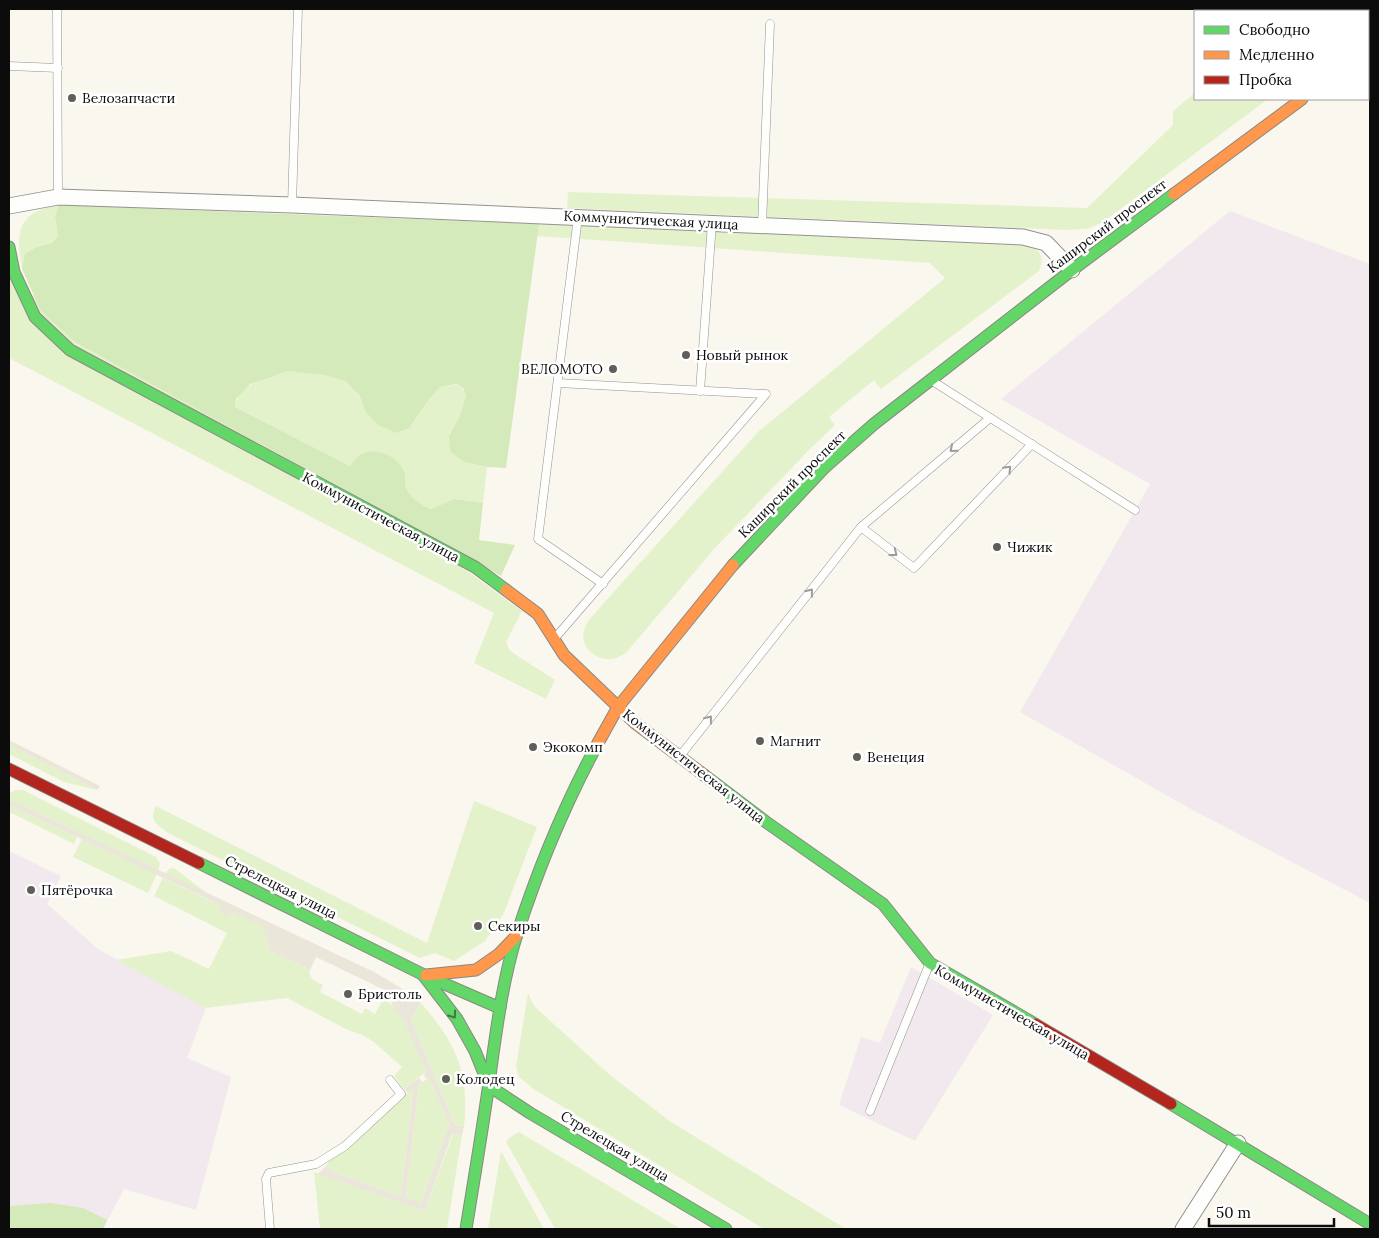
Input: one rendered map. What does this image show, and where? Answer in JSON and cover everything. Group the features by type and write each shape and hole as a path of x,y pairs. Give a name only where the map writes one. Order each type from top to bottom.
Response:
{"main road":[{"name":"Каширский проспект","path":"489,1086 500,1008 517,935 554,834 579,778 618,707 736,562 825,467 874,424 1072,270 1301,100"},
{"name":"Коммунистическая улица","path":"9,247 14,272 34,316 70,350 475,567 538,614 564,655 635,723 766,822 883,904 930,964 1238,1144 1370,1224"},
{"name":"Стрелецкая улица","path":"9,769 424,976 457,1019 475,1051 489,1086 530,1113 726,1229"},
{"path":"424,976 476,970 499,954 517,935"},
{"path":"424,976 500,1008"},
{"path":"466,1229 489,1086"}],"street":[{"name":"Коммунистическая улица","path":"9,206 58,197 292,204 1023,237 1046,243 1072,270"},
{"path":"1183,1229 1238,1144"}],"lane":[{"path":"57,9 58,197"},
{"path":"292,204 298,9"},
{"path":"762,225 770,24"},
{"path":"9,66 58,68"},
{"path":"578,217 538,539 603,584"},
{"path":"700,391 712,223"},
{"path":"930,380 1135,510"},
{"path":"554,640 766,394 558,383"},
{"path":"679,757 861,527 990,418"},
{"path":"861,527 914,568 1032,444"},
{"path":"870,1111 930,964"},
{"path":"270,1229 266,1179 269,1173 316,1164 345,1146 401,1094 390,1080"}],"shaded area":[{"path":"1230,211 1370,264 1370,903 1189,808 1020,712 1150,484 1001,399"},
{"path":"9,740 100,786 97,790 9,745"},
{"path":"9,799 374,972 420,1002 411,1020 455,1125 464,1126 462,1135 452,1134 425,1211 318,1174 326,1166 338,1174 401,1196 413,1089 408,1093 404,1089 419,1078 422,1082 419,1084 406,1197 421,1203 449,1124 429,1078 426,1079 424,1075 426,1072 405,1023 391,1003 395,995 316,957 310,970 270,951 263,926 232,912 226,917 219,911 221,906 9,805"},
{"path":"9,851 61,876 47,904 98,949 206,1008 187,1058 231,1077 196,1210 124,1189 103,1229 9,1229"},
{"path":"911,967 993,1015 915,1141 839,1105 861,1037 880,1043"}],"green space":[{"path":"1370,9 1370,22 1369,10 1302,10"},
{"path":"1194,94 1194,100 1267,100 1103,222 1087,229 1066,230 567,208 568,192 1087,208 1173,125 1173,111"},
{"path":"59,205 55,216 58,236 52,243 37,247 22,269 19,244 22,225 35,212"},
{"path":"59,205 539,224 506,468 487,467 464,462 450,451 449,436 460,415 466,395 463,388 456,384 440,387 426,403 409,428 397,433 378,425 365,411 359,395 346,381 325,375 288,371 250,384 236,399 235,407 350,466 358,456 364,453 382,453 393,458 404,471 406,488 411,496 431,509 454,499 483,503 479,540 515,545 501,576 75,342 41,311 22,269 25,254 37,247 52,243 58,236 55,216"},
{"path":"539,224 1023,245 1034,248 1040,253 1041,265 1039,271 881,389 874,380 829,417 835,425 714,549 626,653 608,659 592,653 585,644 583,633 590,618 758,432 945,278 930,263 537,236"},
{"path":"9,280 470,573 522,611 506,642 510,651 555,680 546,699 474,663 494,613 9,358"},
{"path":"288,371 326,374 346,381 355,391 365,411 426,403 440,387 459,386 466,395 460,415 449,435 464,462 487,467 483,503 454,499 431,509 419,503 411,496 406,488 404,471 397,462 387,455 375,452 364,453 358,456 350,466 235,407 237,399 248,386"},
{"path":"9,745 97,790 64,782 9,754"},
{"path":"23,790 156,857 160,863 158,871 9,799 9,793"},
{"path":"474,801 537,827 503,915 485,941 454,961 435,953 420,958 168,833 153,819 156,806 427,943"},
{"path":"9,805 77,837 74,844 9,812"},
{"path":"82,839 157,874 148,893 73,857"},
{"path":"174,868 208,894 165,874 169,869"},
{"path":"163,878 264,926 270,951 310,970 311,978 323,985 320,992 362,1014 365,1008 375,1014 383,999 391,1004 404,1021 426,1072 404,1089 394,1076 402,1067 374,1042 287,998 206,1008 116,960 171,951 209,969 227,933 154,896"},
{"path":"528,993 534,1006 610,1075 671,1122 846,1229 764,1229 535,1090 519,1077 516,1067"},
{"path":"420,1002 442,1030 451,1044 457,1059 465,1090 464,1126 455,1125 411,1020"},
{"path":"429,1078 449,1124 421,1203 406,1198 419,1084"},
{"path":"413,1088 401,1196 338,1174 326,1166 329,1161 348,1149"},
{"path":"519,1132 681,1229 555,1229 506,1142 510,1137"},
{"path":"453,1134 462,1135 447,1229 320,1229 314,1172 425,1211"},
{"path":"501,1151 544,1229 488,1229"},
{"path":"50,1203 83,1208 107,1220 103,1229 9,1229 9,1206"}],"traffic: fast":[{"path":"733,565 825,467 874,424 1072,270 1174,194"},
{"path":"9,247 14,272 35,317 70,350 475,567 506,590"},
{"path":"466,1229 500,1008 512,952 525,910 553,836 598,743"},
{"path":"704,775 766,822 883,904 930,963 1035,1024"},
{"path":"199,863 424,975 500,1008"},
{"path":"424,976 457,1019 475,1051 489,1086 530,1113 726,1229"},
{"path":"1171,1104 1370,1224"}],"traffic: slow":[{"path":"1174,194 1301,100"},
{"path":"598,743 618,707 733,565"},
{"path":"506,590 538,614 564,655 635,723 704,775"},
{"path":"426,975 476,970 499,954 517,935"}],"traffic: jam":[{"path":"9,769 199,863"},
{"path":"1035,1024 1171,1104"}],"place":[{"name":"Велозапчасти","path":"72,98"},
{"name":"Новый рынок","path":"686,355"},
{"name":"ВЕЛОМОТО","path":"613,369"},
{"name":"Чижик","path":"997,547"},
{"name":"Магнит","path":"760,741"},
{"name":"Экокомп","path":"533,747"},
{"name":"Венеция","path":"857,757"},
{"name":"Пятёрочка","path":"31,890"},
{"name":"Секиры","path":"478,926"},
{"name":"Бристоль","path":"348,994"},
{"name":"Колодец","path":"446,1079"}]}
